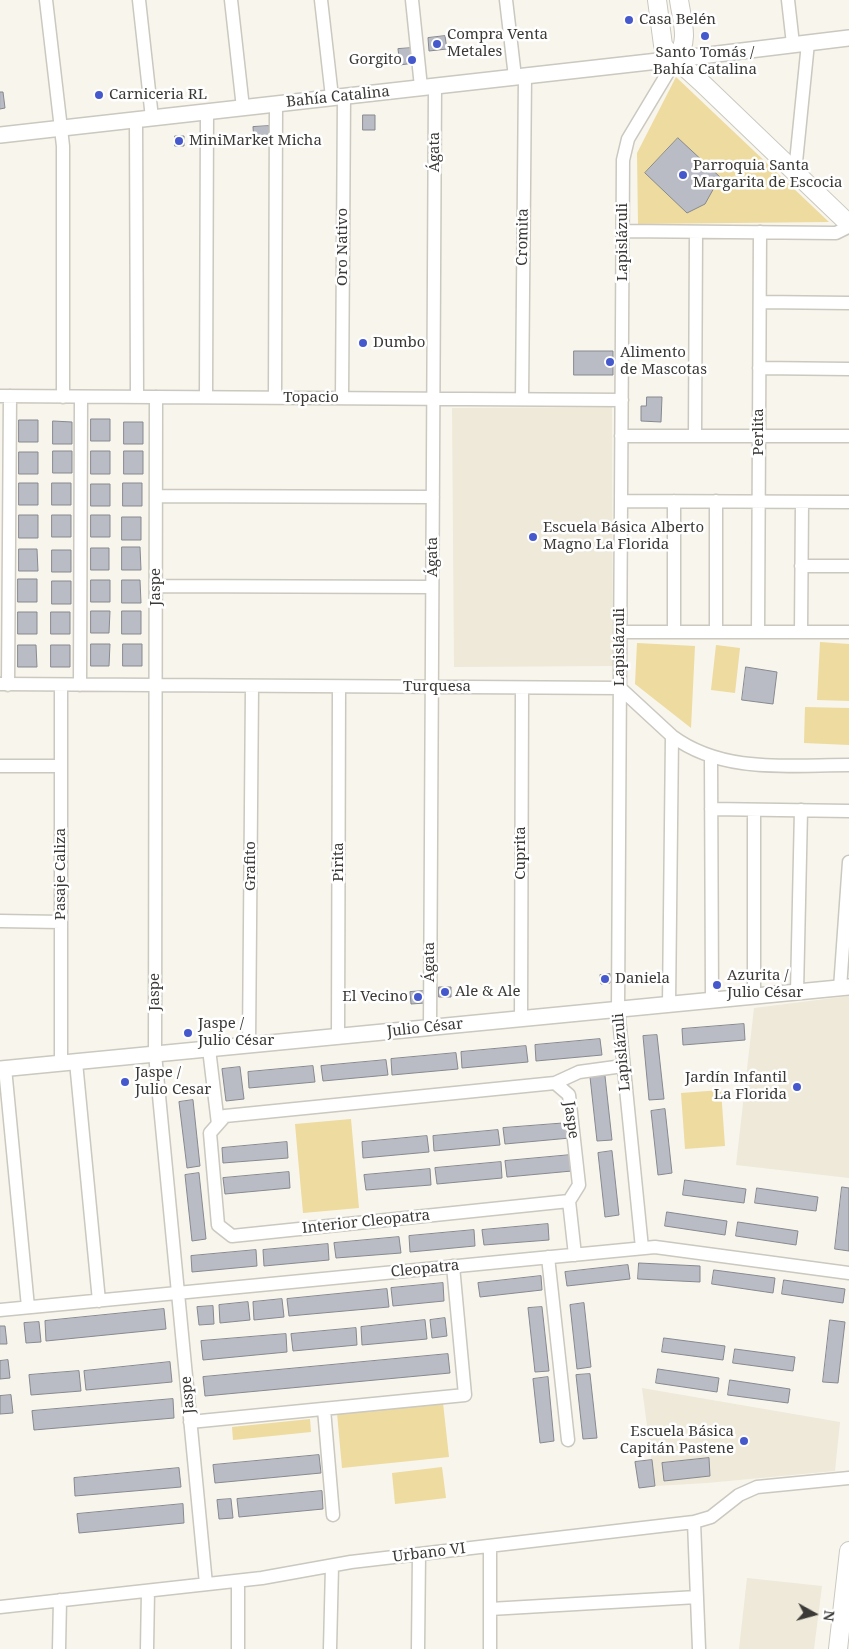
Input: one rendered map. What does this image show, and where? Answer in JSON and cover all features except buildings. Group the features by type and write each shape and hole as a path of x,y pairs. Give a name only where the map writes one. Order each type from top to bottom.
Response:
{"main road":[{"path":"657,0 663,45 668,52 849,222"},
{"path":"676,59 682,50 684,42 679,0"},
{"path":"838,1649 847,1590 849,1551"}],"street":[{"path":"46,0 63,146 63,396"},
{"path":"139,0 152,118"},
{"path":"231,0 244,108"},
{"name":"Oro Nativo","path":"321,0 338,97 342,398"},
{"name":"Ágata","path":"412,0 428,86 433,398 430,1028"},
{"name":"Cromita","path":"506,0 520,76 522,399"},
{"path":"788,0 800,44 794,172"},
{"name":"Bahía Catalina","path":"0,135 849,38"},
{"name":"Lapislázuli","path":"642,1248 618,1009 623,160 625,147 632,132 676,59"},
{"path":"275,398 276,104"},
{"path":"206,397 207,111"},
{"path":"136,120 136,397"},
{"path":"622,231 836,233 846,228 849,222"},
{"path":"696,232 696,436"},
{"name":"Perlita","path":"758,632 760,232"},
{"path":"760,302 849,303"},
{"path":"759,368 849,369"},
{"path":"4,684 5,396"},
{"name":"Topacio","path":"5,396 622,400"},
{"path":"80,685 81,397"},
{"name":"Jaspe","path":"156,397 155,1054 206,1584"},
{"path":"622,436 849,436"},
{"path":"156,496 433,497"},
{"path":"621,501 849,502"},
{"path":"674,501 674,632"},
{"path":"716,501 716,632"},
{"path":"801,632 802,502"},
{"path":"801,566 849,566"},
{"path":"156,586 432,587"},
{"path":"620,632 849,632"},
{"name":"Turquesa","path":"4,684 620,688"},
{"name":"Pasaje Caliza","path":"61,685 61,922 69,1062 99,1300"},
{"name":"Grafito","path":"249,1045 252,687"},
{"name":"Pirita","path":"338,1036 340,687"},
{"name":"Cuprita","path":"521,1019 522,688"},
{"path":"620,688 672,736 691,749 711,757 734,763 849,765"},
{"path":"669,1004 672,736"},
{"path":"711,757 712,1000"},
{"path":"0,766 61,766"},
{"path":"711,809 849,811"},
{"path":"754,810 754,996"},
{"path":"797,992 801,810"},
{"path":"845,987 849,862"},
{"path":"0,921 61,922"},
{"name":"Julio César","path":"3,1069 845,987"},
{"path":"209,1049 218,1124"},
{"path":"555,1083 579,1072 623,1066"},
{"path":"3,1069 28,1307"},
{"name":"Jaspe","path":"218,1124 225,1116 555,1083 569,1095 579,1185 569,1201"},
{"name":"Interior Cleopatra","path":"218,1124 210,1133 218,1225 232,1236 569,1201"},
{"path":"569,1201 575,1255"},
{"name":"Cleopatra","path":"0,1310 642,1248 668,1248 849,1273"},
{"path":"548,1257 568,1440"},
{"path":"190,1422 465,1395 454,1266"},
{"path":"324,1409 334,1515"},
{"name":"Urbano VI","path":"0,1607 238,1581 420,1554 694,1522 717,1514 739,1495 756,1487 849,1478"},
{"path":"694,1522 698,1649"},
{"path":"490,1546 490,1649"},
{"path":"418,1649 420,1554"},
{"path":"330,1649 332,1566"},
{"path":"238,1581 238,1649"},
{"path":"147,1649 148,1591"},
{"path":"490,1608 697,1597"},
{"path":"60,1600 60,1649"}],"shaded area":[{"path":"676,77 829,222 638,224 637,153"},
{"name":"Escuela Básica Alberto Magno La Florida","path":"612,407 613,666 454,667 452,408"},
{"path":"820,642 849,644 849,701 817,700"},
{"path":"637,643 695,646 691,728 635,684"},
{"path":"716,645 740,648 735,693 711,690"},
{"path":"805,707 849,708 849,745 804,743"},
{"name":"Jardín Infantil La Florida","path":"849,996 849,1178 736,1165 754,1008"},
{"path":"721,1090 725,1146 685,1149 681,1093"},
{"path":"351,1119 359,1208 303,1213 295,1124"},
{"name":"Escuela Básica Capitán Pastene","path":"642,1388 840,1422 835,1471 655,1486"},
{"path":"443,1403 449,1457 342,1468 337,1413"},
{"path":"310,1419 311,1432 233,1440 232,1427"},
{"path":"442,1467 446,1498 395,1504 392,1473"},
{"path":"747,1578 822,1586 814,1649 739,1649"}],"place":[{"name":"Casa Belén","path":"629,20"},
{"name":"Santo Tomás / Bahía Catalina","path":"705,36"},
{"name":"Compra Venta Metales","path":"437,44"},
{"name":"Gorgito","path":"412,60"},
{"name":"Carniceria RL","path":"99,95"},
{"name":"MiniMarket Micha","path":"179,141"},
{"name":"Parroquia Santa Margarita de Escocia","path":"683,175"},
{"name":"Dumbo","path":"363,343"},
{"name":"Alimento de Mascotas","path":"610,362"},
{"name":"Escuela Básica Alberto Magno La Florida","path":"533,537"},
{"name":"Daniela","path":"605,979"},
{"name":"Azurita / Julio César","path":"717,985"},
{"name":"Ale & Ale","path":"445,992"},
{"name":"El Vecino","path":"418,997"},
{"name":"Jaspe / Julio César","path":"188,1033"},
{"name":"Jaspe / Julio Cesar","path":"125,1082"},
{"name":"Jardín Infantil La Florida","path":"797,1087"},
{"name":"Escuela Básica Capitán Pastene","path":"744,1441"}]}
